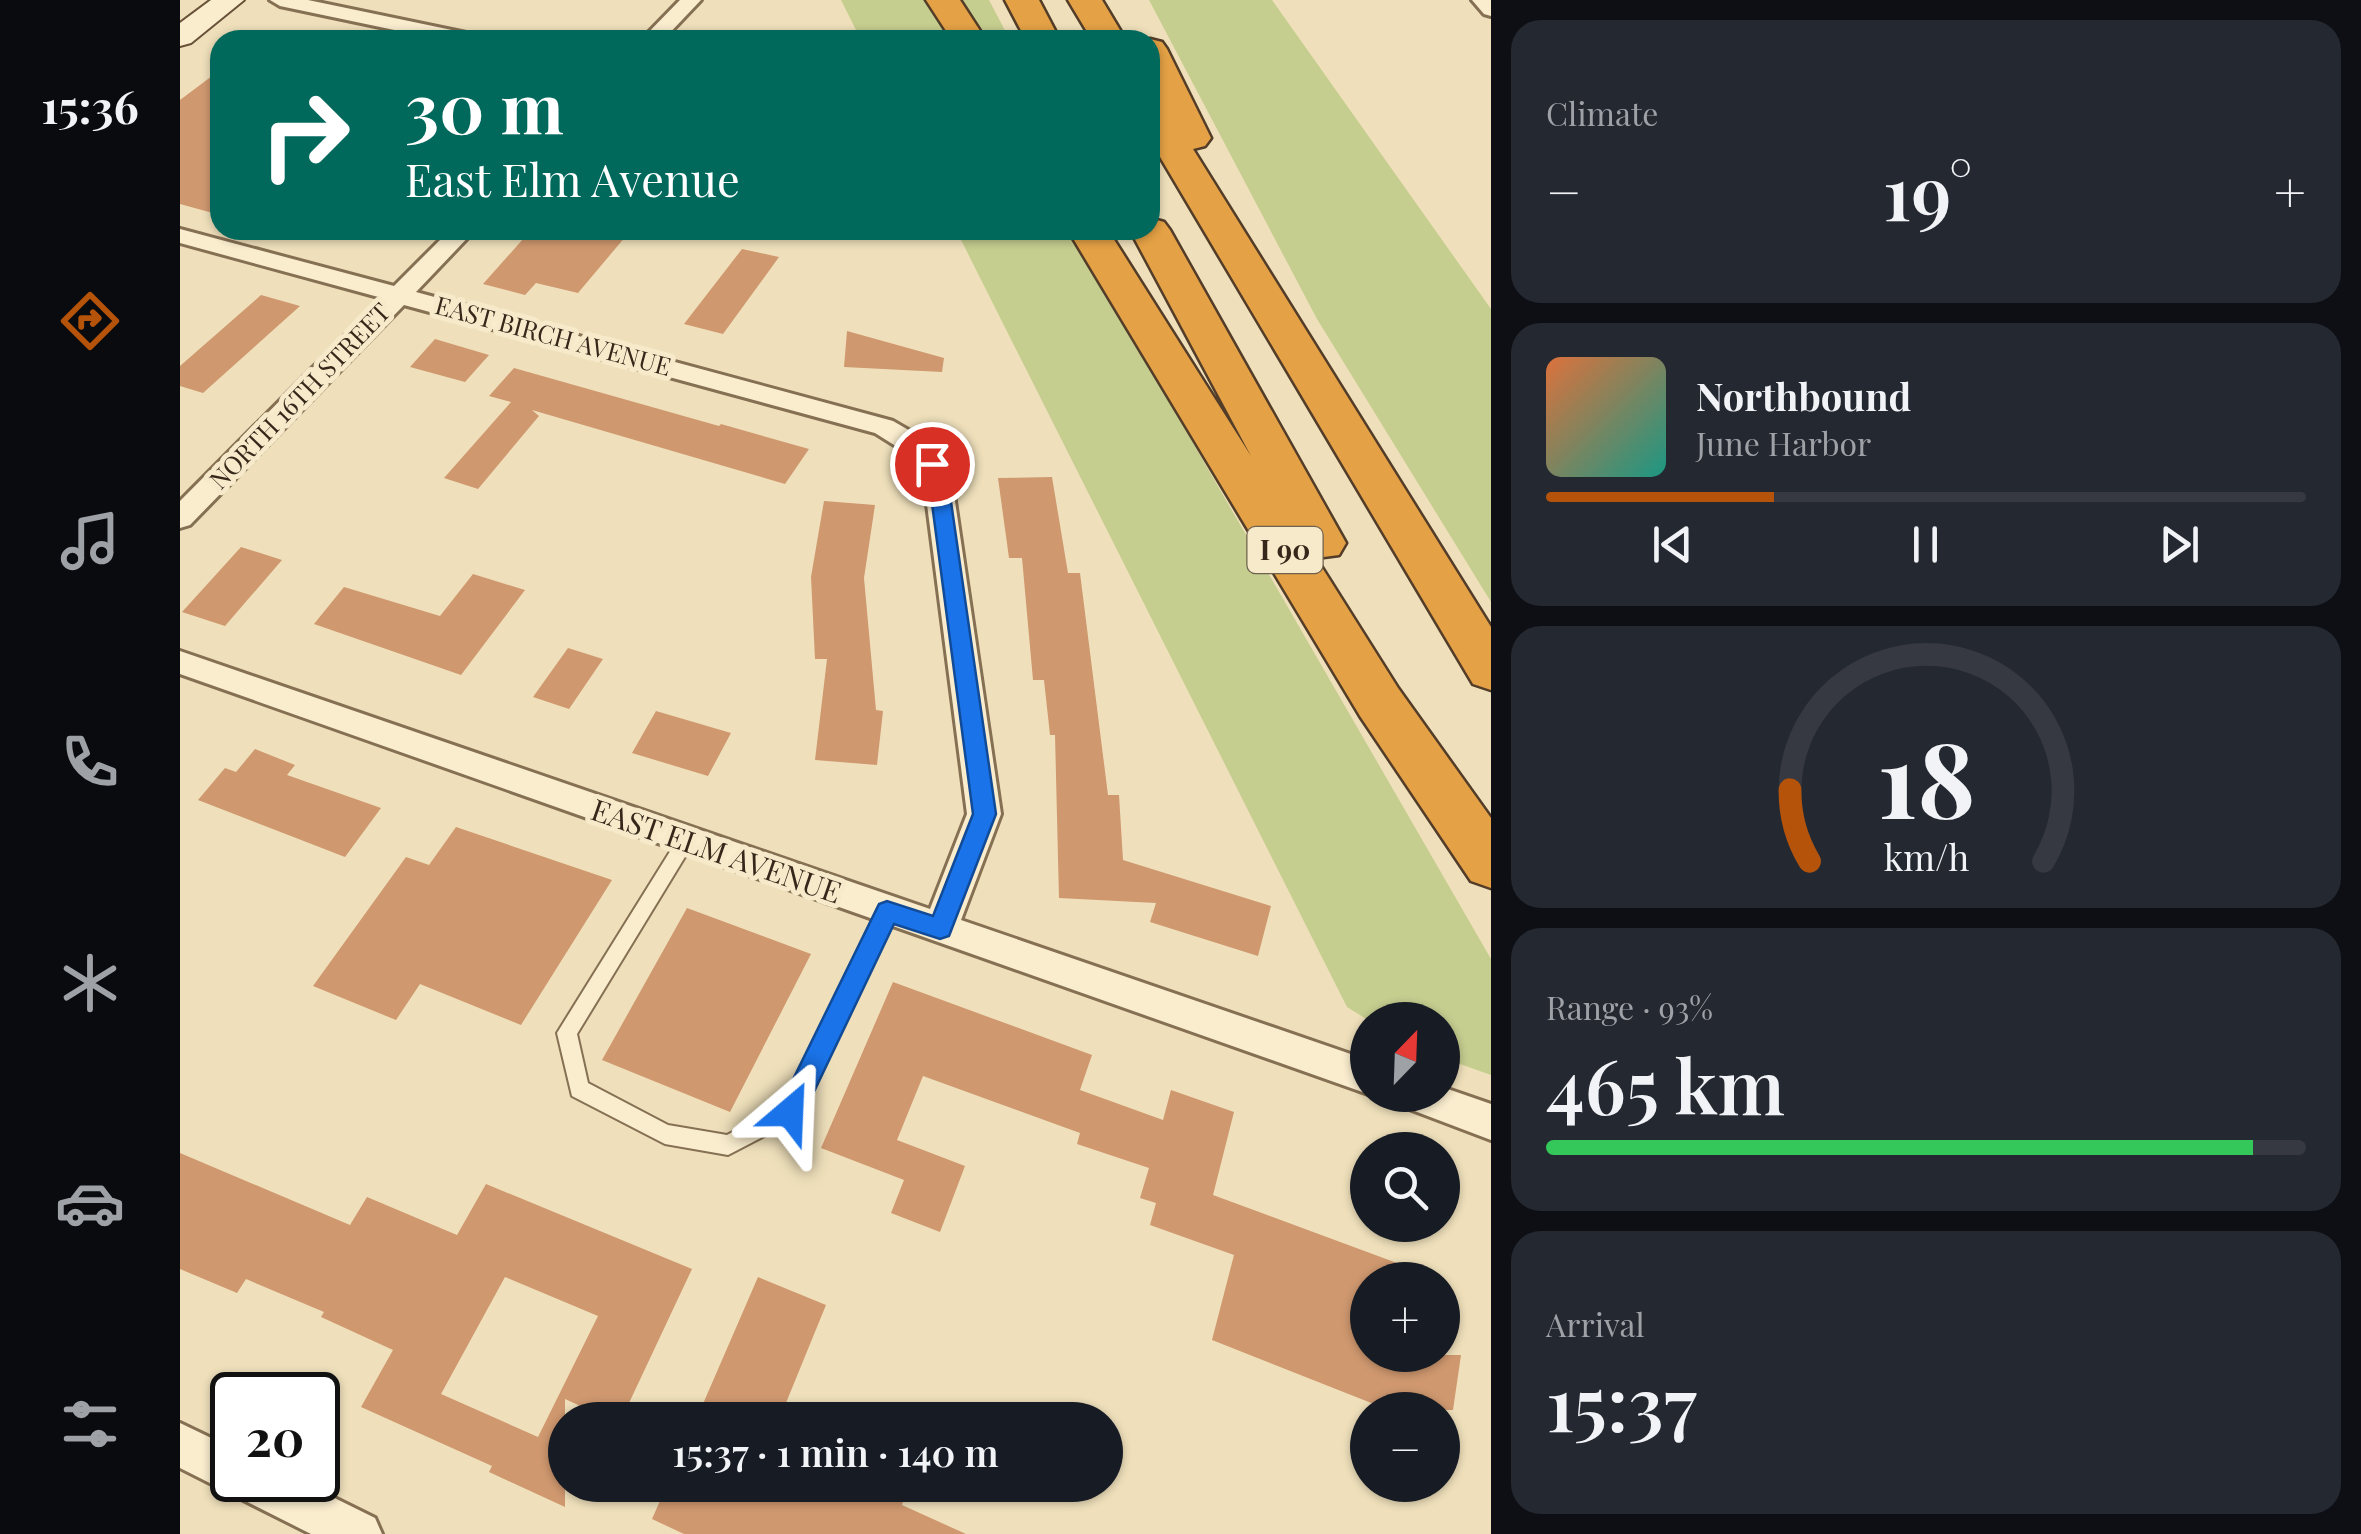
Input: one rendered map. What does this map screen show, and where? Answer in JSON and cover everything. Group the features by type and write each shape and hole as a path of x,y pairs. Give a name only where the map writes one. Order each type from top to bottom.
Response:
{"highway":[{"path":"944,0 963,30"},
{"path":"1022,0 1038,30"},
{"path":"1086,0 1103,30"},
{"path":"1160,71 1264,301"},
{"path":"1160,126 1491,670"},
{"name":"I 90","path":"1094,240 1379,702 1491,864"},
{"name":"I 90","path":"1155,240 1491,851"}],"main road":[{"path":"180,37 230,0"}],"street":[{"path":"280,0 423,30"},
{"path":"661,30 691,0"},
{"path":"1482,0 1491,10"},
{"name":"EAST BIRCH AVENUE","path":"182,239 400,293 884,426 922,448 938,481 984,814 940,929"},
{"name":"NORTH 16TH STREET","path":"180,518 453,240"},
{"name":"EAST ELM AVENUE","path":"180,662 686,842 1350,1071"},
{"path":"1460,1111 1491,1122"},
{"path":"180,1444 210,1460"},
{"path":"295,1502 359,1534"}],"lane":[{"path":"686,842 567,1033 579,1089 665,1134 728,1146 790,1112 887,912"}],"green space":[{"path":"841,0 930,0 949,30 856,30"},
{"path":"960,0 989,0 1005,30 979,30"},
{"path":"1149,0 1272,0 1491,309 1491,602 1317,319"},
{"path":"961,240 1076,240 1491,959 1491,1075 1460,1064 1460,1002 1350,1002 1350,1009"}],"building":[{"path":"210,78 210,212 180,204 180,100"},
{"path":"522,240 623,240 578,293 536,283 525,295 483,284"},
{"path":"742,249 779,257 723,334 684,324"},
{"path":"261,295 300,306 203,393 180,386 180,366"},
{"path":"847,331 944,358 942,372 844,367"},
{"path":"435,339 489,355 465,382 410,367"},
{"path":"514,368 809,449 785,484 532,410 539,416 478,489 444,478 511,402 489,396"},
{"path":"1052,477 1068,573 1080,573 1108,795 1119,795 1123,860 1271,906 1258,956 1150,922 1156,903 1059,898 1055,735 1050,735 1044,680 1033,680 1022,558 1009,558 998,478"},
{"path":"824,501 875,505 864,578 876,710 883,711 877,765 815,760 827,659 815,659 811,577"},
{"path":"241,547 282,560 225,626 182,612"},
{"path":"473,574 525,590 461,675 314,624 344,587 440,616"},
{"path":"568,648 603,659 569,709 533,697"},
{"path":"656,711 731,733 708,776 632,753"},
{"path":"255,749 295,765 287,775 381,808 345,857 198,800 225,768 236,772"},
{"path":"456,827 612,880 521,1025 420,984 396,1020 313,986 406,857 429,865"},
{"path":"687,908 811,954 730,1112 602,1060"},
{"path":"893,982 1092,1055 1080,1090 1163,1120 1171,1090 1234,1112 1213,1195 1394,1262 1350,1262 1350,1372 1459,1372 1456,1392 1350,1395 1212,1340 1234,1255 1150,1225 1156,1203 1140,1198 1149,1168 1077,1144 1080,1133 923,1076 897,1140 965,1166 940,1232 891,1213 904,1180 821,1148"},
{"path":"180,1153 350,1225 367,1197 457,1235 486,1184 692,1269 629,1402 555,1402 598,1316 505,1277 441,1394 538,1437 548,1417 548,1499 489,1472 492,1466 361,1407 393,1350 321,1317 324,1312 246,1279 237,1293 180,1269"},
{"path":"758,1277 826,1305 786,1402 704,1402"},
{"path":"660,1502 903,1502 902,1505 966,1534 684,1534 652,1519"}],"route":[{"path":"790,1112 887,912 940,929 984,814 938,481 932,464"}]}
